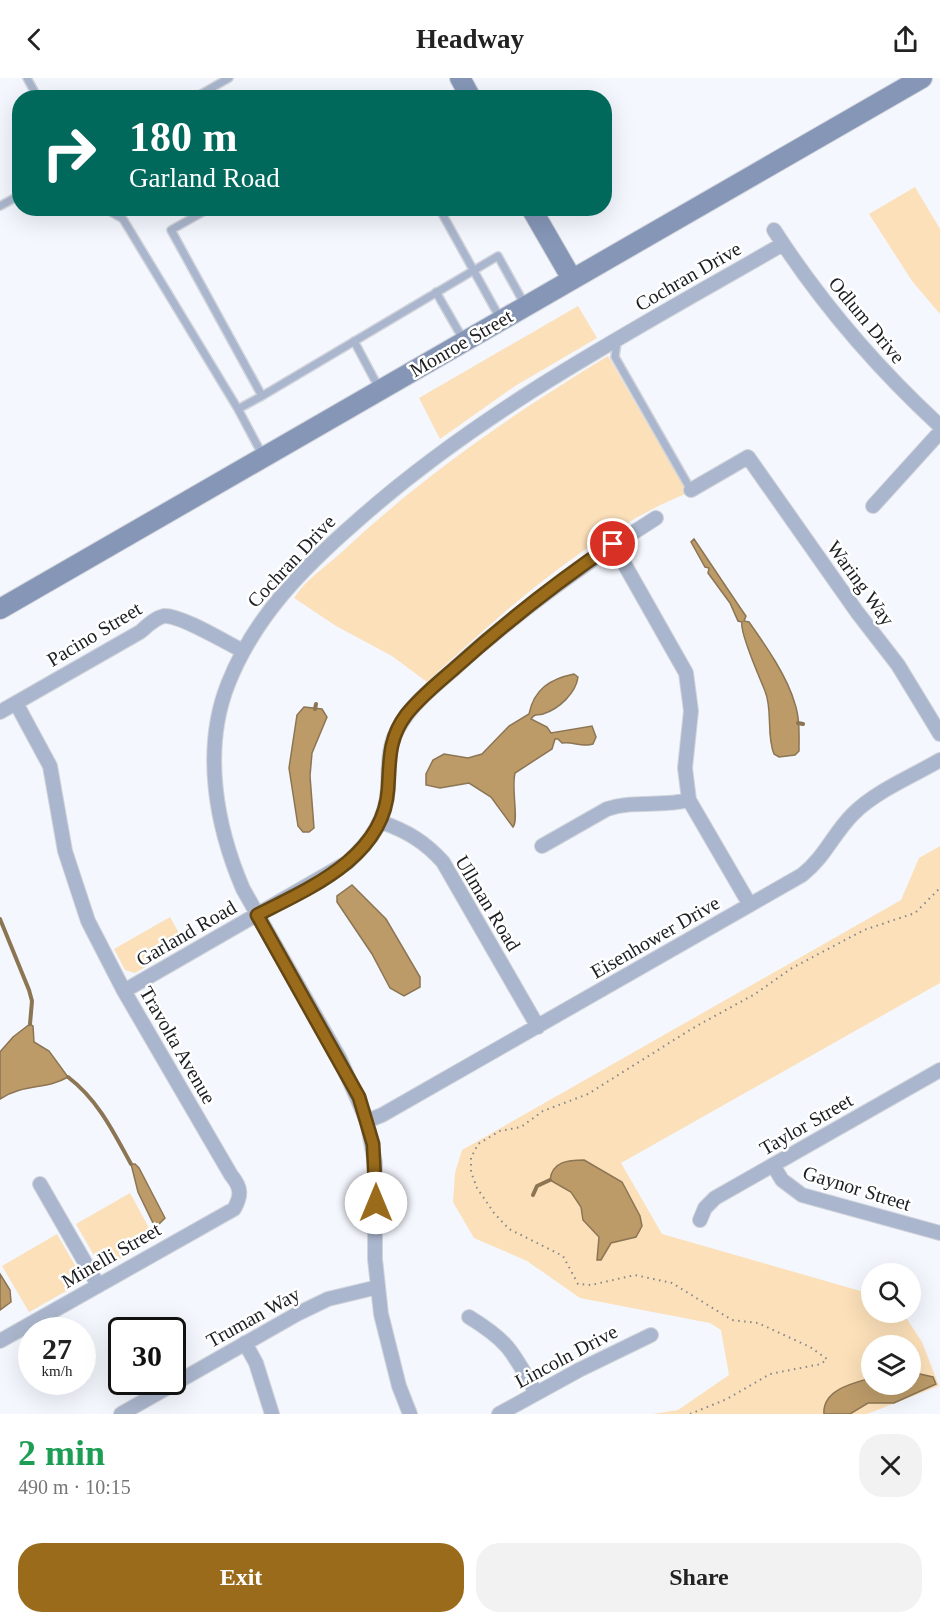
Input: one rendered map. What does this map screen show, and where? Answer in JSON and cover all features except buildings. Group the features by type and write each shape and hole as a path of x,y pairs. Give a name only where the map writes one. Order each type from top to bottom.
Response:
{"main road":[{"name":"Monroe Street","path":"0,609 922,78"},
{"path":"536,216 572,279"}],"street":[{"name":"Odlum Drive","path":"774,230 858,344 940,426"},
{"name":"Cochran Drive","path":"410,1414 387,1344 378,1287 375,1258 377,1184 368,1122 340,1059 257,915 230,859 216,795 215,753 227,687 258,623 282,592 384,497 444,448 521,395 783,244"},
{"path":"873,506 940,432"},
{"name":"Waring Way","path":"691,490 748,457 856,612 898,665 940,734"},
{"name":"Garland Road","path":"124,991 348,862 360,851 381,822 388,789 390,747 397,729 413,706 502,626 613,544 656,518"},
{"path":"613,544 687,673 691,711 685,768 689,800 750,905"},
{"name":"Pacino Street","path":"0,712 166,616 182,618 243,651"},
{"name":"Travolta Avenue","path":"16,703 50,766 65,851 78,895 100,946 231,1175 239,1184 238,1201"},
{"name":"Eisenhower Drive","path":"368,1122 750,905 814,865 843,825 864,804 940,760"},
{"path":"542,846 618,805 668,804 689,800"},
{"name":"Ullman Road","path":"381,822 423,842 443,862 538,1027"},
{"name":"Taylor Street","path":"700,1220 705,1208 716,1198 940,1070"},
{"name":"Gaynor Street","path":"773,1165 782,1180 802,1195 940,1233"},
{"path":"40,1184 98,1285"},
{"name":"Minelli Street","path":"0,1341 234,1209 238,1201"},
{"name":"Truman Way","path":"121,1414 320,1303 378,1287"},
{"path":"469,1317 499,1336 511,1350 536,1393"},
{"name":"Lincoln Drive","path":"499,1414 651,1335"},
{"path":"245,1343 256,1364 272,1414"}],"lane":[{"path":"208,90 229,78"},
{"path":"118,216 123,219 238,409 264,457"},
{"path":"196,216 171,230 261,396"},
{"path":"443,216 501,320"},
{"path":"238,409 498,256 526,306"},
{"path":"436,292 465,341"},
{"path":"618,339 614,348 615,357 691,490"},
{"path":"354,341 380,390"}],"path":[{"path":"690,1414 727,1399 770,1374 821,1364 827,1359 810,1347 758,1323 732,1320 672,1283 636,1275 599,1284 578,1284 563,1256 502,1224 474,1180 471,1166 475,1149 490,1135 521,1127 543,1111 588,1094 693,1028 756,994 792,968 864,930 915,913 940,888"}],"shaded area":[{"path":"915,187 940,229 940,314 912,281 869,214"},
{"path":"578,306 597,338 515,386 440,439 419,398"},
{"path":"608,356 688,493 652,509 583,551 517,601 427,682 392,656 336,626 294,598 317,573 405,496 504,423"},
{"path":"694,539 746,616 744,621 749,622 756,631 787,683 797,710 799,751 795,755 779,757 774,754 770,738 767,698 747,645 742,622 738,621 730,603 708,573 709,568 705,567 691,542"},
{"path":"574,674 578,677 577,683 566,700 531,719 547,727 551,733 592,726 596,737 593,744 585,745 562,743 555,739 552,749 515,773 515,823 513,827 491,797 469,783 440,788 426,785 426,774 433,760 444,754 468,758 482,754 509,726 529,714 531,705 544,686"},
{"path":"304,707 322,709 327,717 312,753 310,776 314,828 309,832 303,832 298,826 289,768 297,715"},
{"path":"940,846 940,983 621,1163 662,1234 861,1291 861,1323 910,1323 917,1335 861,1335 861,1395 916,1395 867,1414 653,1414 678,1410 729,1375 721,1330 710,1323 580,1298 527,1261 474,1238 453,1202 455,1173 462,1150 901,900 919,858"},
{"path":"352,885 386,919 420,977 420,987 404,996 390,988 372,954 337,902 337,896"},
{"path":"170,917 185,944 135,973 125,970 114,949"},
{"path":"30,1024 33,1026 34,1042 49,1051 68,1077 52,1084 18,1091 0,1099 0,1052 13,1037"},
{"path":"584,1160 622,1182 640,1216 642,1226 636,1237 611,1243 601,1260 597,1260 599,1237 583,1220 581,1207 571,1192 550,1180 551,1174 558,1165 567,1161"},
{"path":"131,1164 139,1168 165,1218 157,1226 153,1223 138,1192"},
{"path":"130,1193 155,1239 108,1266 99,1264 76,1224"},
{"path":"57,1234 80,1274 77,1285 29,1312 2,1266"},
{"path":"0,1274 10,1290 11,1302 0,1310"},
{"path":"921,1340 922,1342 939,1386 921,1393"},
{"path":"921,1374 933,1377 936,1384 921,1391"},
{"path":"861,1381 861,1395 912,1395 894,1403 868,1403 850,1414 824,1414 828,1399 833,1393"}],"waterway":[{"path":"315,709 316,704"},
{"path":"798,723 803,724"},
{"path":"0,919 29,990 32,1001 30,1024"},
{"path":"68,1077 96,1106 131,1164"},
{"path":"533,1195 537,1186 550,1180"}],"route":[{"path":"376,1203 377,1184 373,1144 359,1097 340,1059 257,915 348,862 372,836 381,822 386,805 389,753 392,741 397,729 413,706 502,626 613,544"}]}
